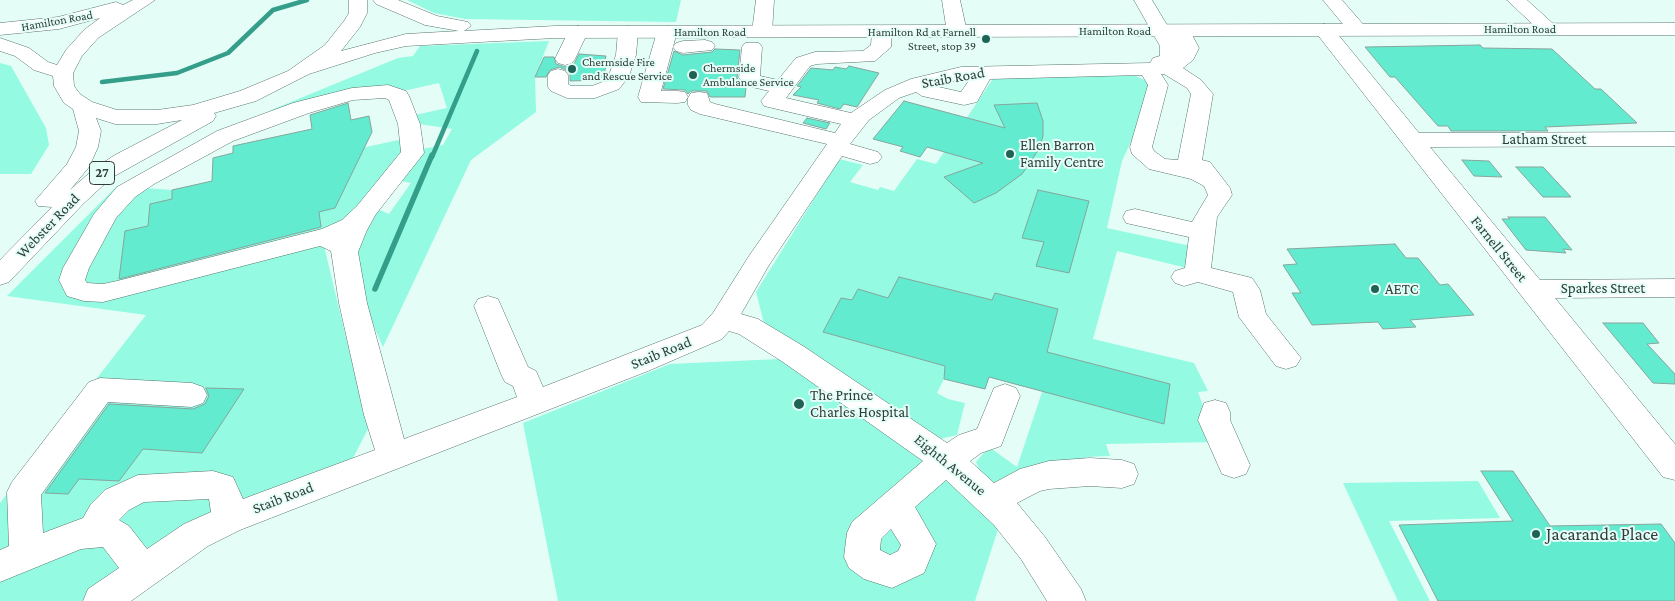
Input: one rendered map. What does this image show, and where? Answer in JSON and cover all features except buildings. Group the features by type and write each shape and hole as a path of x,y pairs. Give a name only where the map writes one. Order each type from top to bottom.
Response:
{"main road":[{"name":"27","path":"228,102 285,80 306,68 332,49 349,30 358,13 358,0"},
{"name":"Hamilton Road","path":"382,0 416,15 449,24 555,32"},
{"path":"765,0 749,78 755,82 783,87"},
{"path":"951,0 957,32"},
{"path":"1143,0 1172,50 1167,59 1158,66"},
{"path":"1332,0 1358,30"},
{"path":"1516,0 1550,29"},
{"name":"Hamilton Road","path":"0,29 59,23 144,1"},
{"path":"144,1 119,14 92,34 73,54 63,73 64,86 67,93 84,108 115,117 143,118 195,111 228,102"},
{"name":"Hamilton Road","path":"306,68 370,48 406,40 555,32 667,32 757,39 882,32 1675,29"},
{"path":"1158,66 1184,59 1188,51 1188,44 1181,30"},
{"name":"Farnell Street","path":"1324,30 1530,289 1675,467"},
{"path":"578,32 562,67 558,87 567,92 594,92 612,85 619,76 626,55 628,32"},
{"path":"667,32 650,97 677,97"},
{"path":"870,156 844,136 772,102 808,60 861,58 873,55 881,47 882,32"},
{"name":"Hamilton Road","path":"0,44 22,52 41,66 63,73"},
{"path":"683,47 705,46"},
{"path":"1158,66 1194,84 1202,94 1190,162 1184,167 1170,167"},
{"path":"1158,66 1157,91 1141,147 1143,154 1157,164 1199,174 1212,181"},
{"name":"Staib Road","path":"101,601 196,535 228,520 712,332 723,320 758,262 844,136 892,94 918,83 943,76 977,72 1158,66"},
{"path":"345,252 354,230 366,211 389,180 413,153 409,124 400,100 398,96 388,91 337,97 252,125 206,146 140,182 120,198 106,214 76,268 72,280 77,289 84,292 103,293 344,230 366,211"},
{"path":"700,98 698,105 708,110 844,136"},
{"name":"Webster Road","path":"0,276 74,198 103,173 228,102"},
{"name":"Webster Road","path":"0,248 77,167 90,138 84,108"},
{"name":"Latham Street","path":"1412,140 1675,139"},
{"path":"1192,154 1220,195 1205,217 1191,275 1242,285 1246,290 1253,317 1286,358"},
{"path":"1135,217 1202,232"},
{"path":"307,241 331,241 340,245 345,252 353,304 380,415 394,455"},
{"name":"Sparkes Street","path":"1530,289 1675,288"},
{"path":"488,306 516,374 525,378 528,404"},
{"name":"Eighth Avenue","path":"723,320 748,326 793,354 947,460 999,507 1033,548 1068,601"},
{"path":"13,560 24,492 100,390 192,395"},
{"path":"894,506 947,460 970,444 990,437 1005,396"},
{"path":"1215,412 1214,420 1234,465"},
{"path":"999,507 1040,492 1122,481"},
{"path":"94,531 103,514 117,500 138,489 152,487 213,485 221,487 227,502 228,520"},
{"path":"13,560 79,534 108,531 117,537 133,558 140,573"}],"green space":[{"path":"407,0 681,0 676,22 465,19 434,13"},
{"path":"549,41 535,77 536,112 471,160 383,347 364,305 357,246 378,209 389,214 411,183 397,180 422,149 443,145 452,129 420,124 415,115 447,108 439,83 403,91 388,87 269,111 398,58 413,56 420,46"},
{"path":"0,63 11,66 46,128 49,145 31,174 0,174"},
{"path":"1133,75 1152,83 1153,94 1122,161 1107,228 1195,247 1191,269 1117,251 1093,339 1194,363 1208,391 1198,392 1216,442 1106,444 1110,456 1086,457 1089,469 1003,486 983,478 976,462 989,447 1017,467 1049,371 1030,365 1024,387 989,377 985,389 944,379 937,393 948,399 965,403 957,435 940,439 765,327 756,292 839,159 863,165 850,182 878,190 880,187 894,191 917,159 936,164 994,77"},
{"path":"398,140 409,152 324,246 368,429 353,458 192,532 88,601 0,601 0,503 146,315 7,296 117,186 172,190"},
{"path":"779,359 947,475 999,526 975,601 558,601 523,423 670,364"},
{"path":"1478,481 1500,518 1389,521 1430,601 1398,601 1343,483"}],"waterway":[{"path":"102,82 177,73 228,53 273,10 307,0"},
{"path":"432,157 477,51"},
{"path":"375,289 432,155"}],"place":[{"name":"Hamilton Rd at Farnell Street, stop 39","path":"986,39"},
{"name":"Chermside Fire and Rescue Service","path":"572,69"},
{"name":"Chermside Ambulance Service","path":"693,75"},
{"name":"Ellen Barron Family Centre","path":"1010,154"},
{"name":"AETC","path":"1375,289"},
{"name":"The Prince Charles Hospital","path":"799,404"},
{"name":"Jacaranda Place","path":"1536,534"}]}
